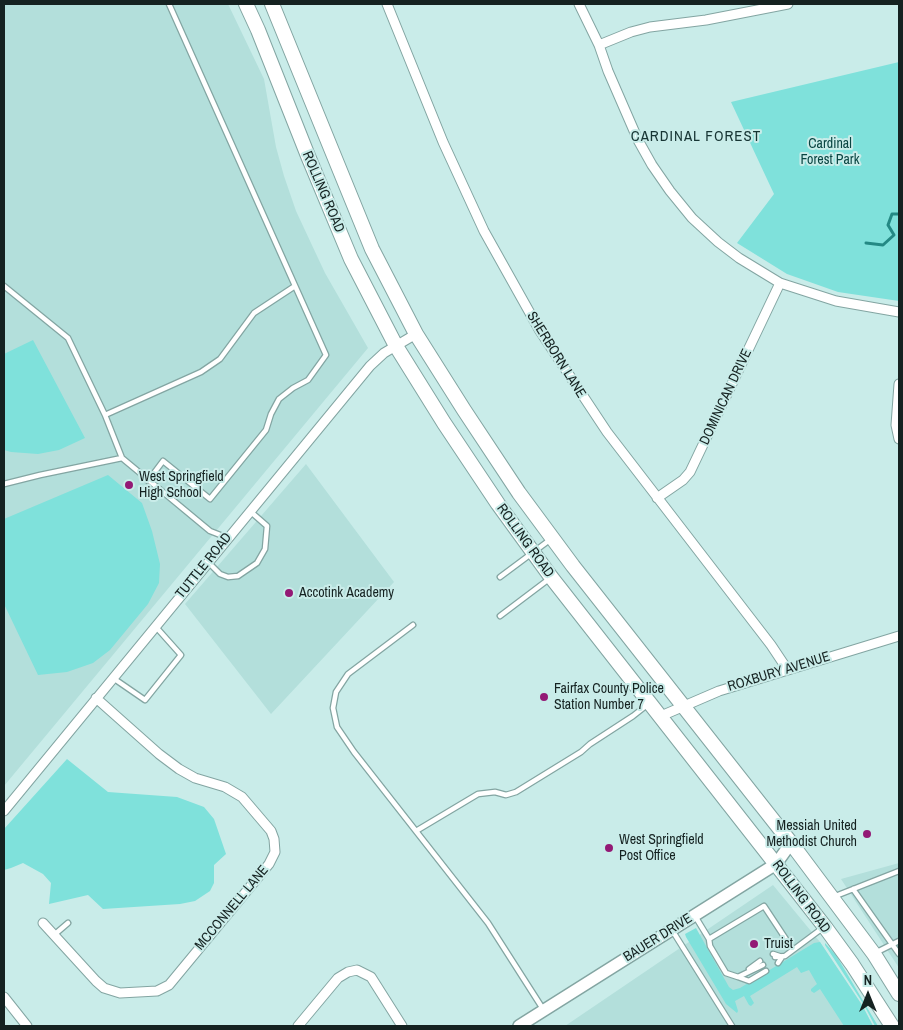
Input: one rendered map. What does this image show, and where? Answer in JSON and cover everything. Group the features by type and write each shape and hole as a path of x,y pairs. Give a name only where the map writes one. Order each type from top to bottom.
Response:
{"main road":[{"name":"ROLLING ROAD","path":"246,4 351,259 396,346 498,504 551,577 825,927 852,964 892,1026"},
{"name":"ROLLING ROAD","path":"272,4 372,250 416,334 514,485 552,538 791,843 874,954 899,994"}],"street":[{"name":"SHERBORN LANE","path":"387,4 443,142 503,266 540,331 606,432 771,645 787,670"},
{"path":"579,4 599,45 638,140 652,166 692,218 739,258 780,283 836,302 899,312"},
{"path":"599,45 650,27 706,20 788,4"},
{"name":"DOMINICAN DRIVE","path":"657,498 683,480 690,472 780,283"},
{"name":"TUTTLE ROAD","path":"4,811 370,366 384,353 416,334"},
{"path":"899,384 896,425 899,439"},
{"name":"ROXBURY AVENUE","path":"661,716 719,690 899,636"},
{"name":"MCCONNELL LANE","path":"43,923 104,988 120,993 157,991 169,985 269,864 275,852 271,831 242,797 225,787 195,778 179,769 159,754 96,698"},
{"name":"BAUER DRIVE","path":"519,1026 776,864 791,843"},
{"path":"298,1026 338,978 348,972 357,970 370,977 402,1026"},
{"path":"4,997 27,1026"}],"lane":[{"path":"148,481 164,461 210,499 266,430 271,414 279,399 293,388 308,380 326,354 169,4"},
{"path":"4,286 68,338 105,415 122,458 210,531 228,538"},
{"path":"105,415 201,372 220,359 254,313 295,286"},
{"path":"4,484 122,458"},
{"path":"208,562 220,574 228,577 238,576 257,563 264,549 267,526 250,511"},
{"path":"500,577 552,538"},
{"path":"500,616 551,577"},
{"path":"413,625 348,674 336,692 333,708 338,727 354,752 488,923 544,1010"},
{"path":"113,678 145,700 182,655 155,626"},
{"path":"416,831 478,794 495,792 506,795 516,792 581,752 650,702"},
{"path":"832,897 899,871"},
{"path":"853,890 899,954"},
{"path":"709,940 764,906 793,950"},
{"path":"694,915 726,973 749,981 766,971"},
{"path":"54,935 68,923"},
{"path":"778,963 782,957 825,927"},
{"path":"672,929 732,1026"},
{"path":"874,954 899,941"},
{"path":"774,956 782,957"},
{"path":"738,977 761,963"}],"shaded area":[{"name":"West Springfield High School","path":"4,4 228,4 264,79 276,147 296,211 325,273 368,348 4,786"},
{"name":"Accotink Academy","path":"306,464 394,582 271,714 185,604"},
{"path":"899,863 899,968 841,879"},
{"path":"773,885 820,942 862,1005 873,1026 565,1026"}],"green space":[{"name":"Cardinal Forest Park","path":"899,62 899,301 838,292 787,274 737,243 774,194 731,102"},
{"path":"33,340 85,438 59,450 38,454 11,452 4,450 4,354"},
{"path":"108,475 142,503 152,531 160,564 159,583 148,604 110,650 93,663 67,672 38,675 4,604 4,519"},
{"path":"67,759 108,792 177,797 204,807 214,819 226,854 214,865 214,883 210,891 195,901 180,904 103,909 88,895 49,904 51,883 43,874 23,863 4,870 4,829"},
{"path":"696,928 729,987 733,990 740,988 814,943 820,942 862,1005 873,1026 844,1026 820,989 814,993 811,991 817,984 809,970 801,973 797,967 750,996 754,1003 751,1006 744,996 735,1001 737,1013 726,1004 686,937 685,934"},
{"path":"825,943 836,955 878,1026 875,1026"}],"waterway":[{"path":"866,243 883,245 894,235 888,225 892,214 899,214"}],"place":[{"name":"West Springfield High School","path":"129,485"},
{"name":"Accotink Academy","path":"289,593"},
{"name":"Fairfax County Police Station Number 7","path":"544,697"},
{"name":"Messiah United Methodist Church","path":"867,834"},
{"name":"West Springfield Post Office","path":"609,848"},
{"name":"Truist","path":"754,944"}],"district":[{"name":"CARDINAL FOREST","path":"696,137"}]}
